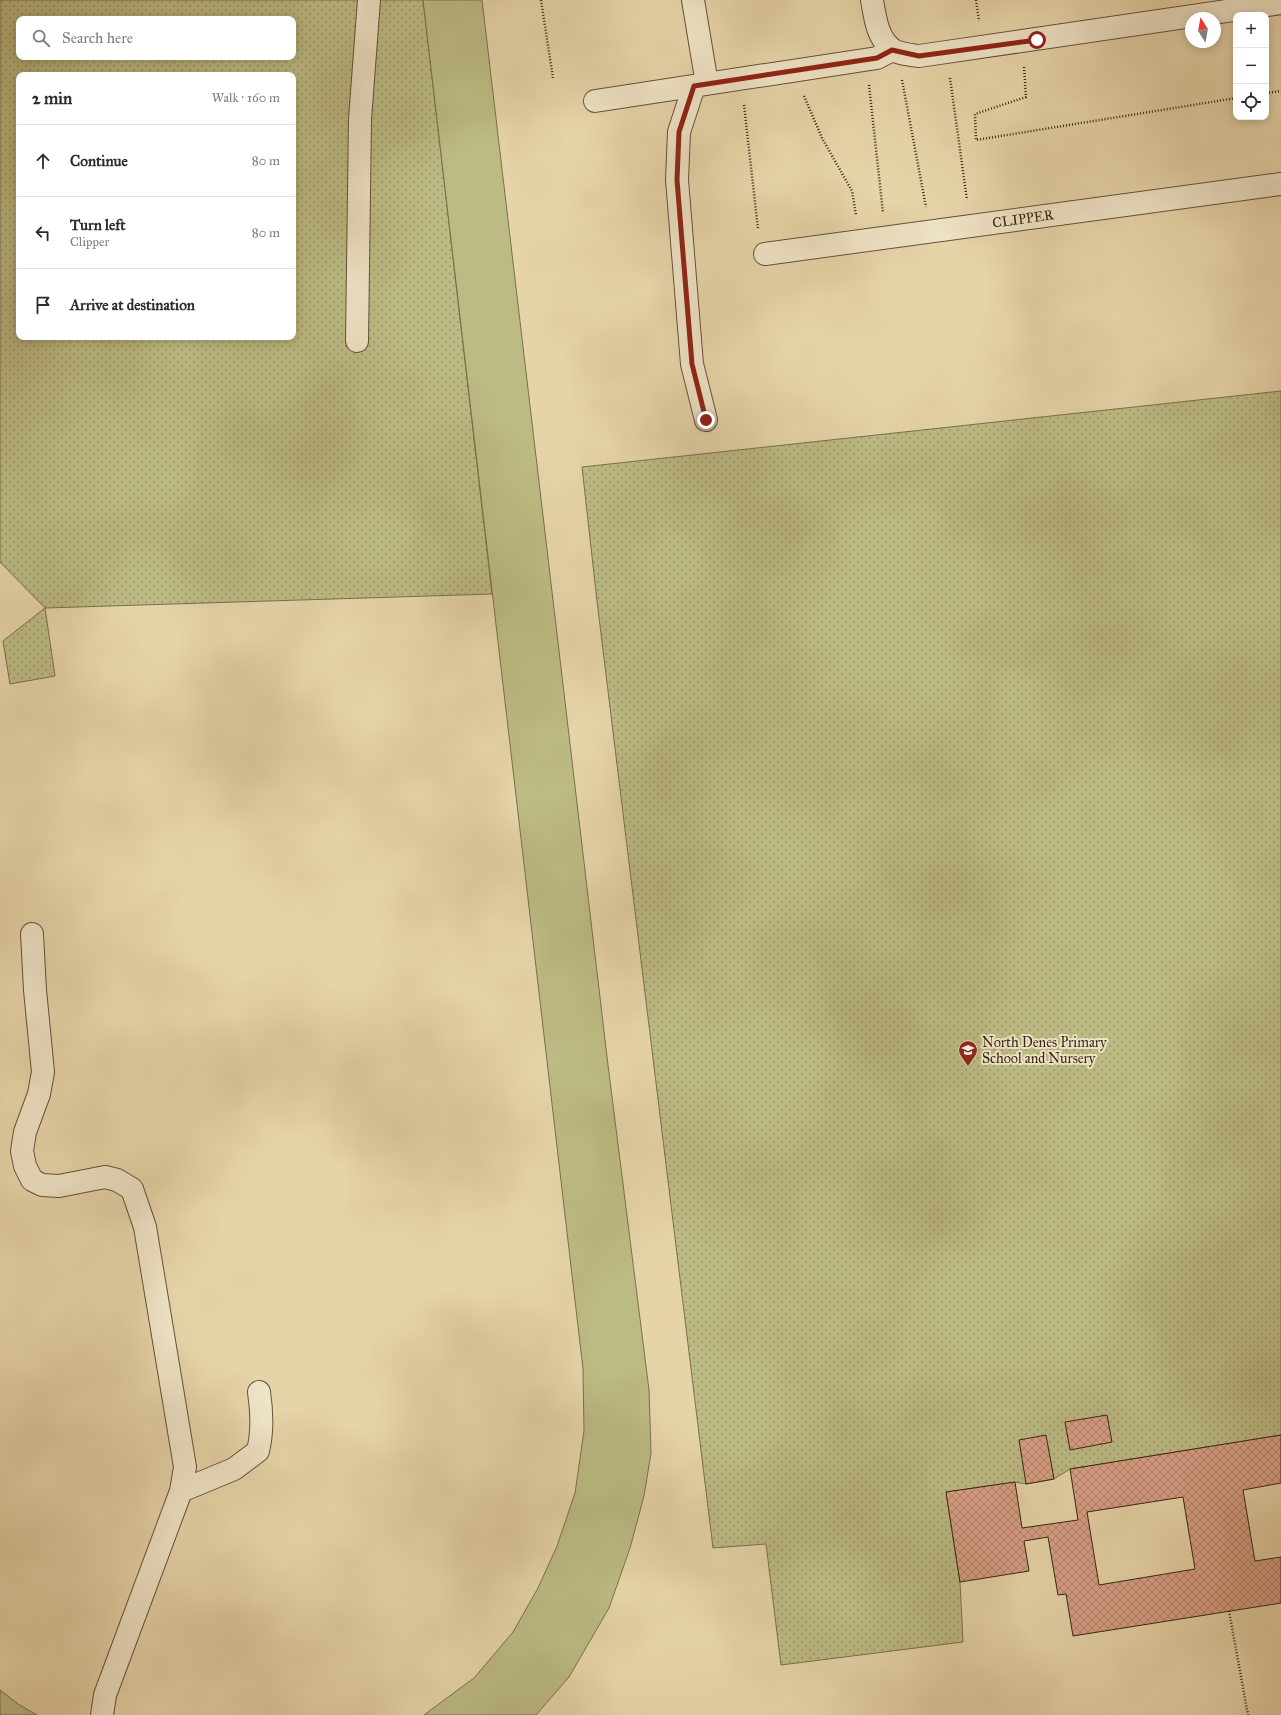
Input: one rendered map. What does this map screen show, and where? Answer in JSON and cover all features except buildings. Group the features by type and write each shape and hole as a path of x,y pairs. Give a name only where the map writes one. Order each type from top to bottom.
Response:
{"lane":[{"path":"357,341 360,119 369,0"},
{"path":"693,0 701,85 679,132 677,180 692,364 706,420"},
{"path":"872,0 875,21 881,36 892,50 919,56 1281,3"},
{"path":"595,101 877,58 892,50"},
{"name":"CLIPPER","path":"762,245 1281,184"},
{"path":"32,934 35,990 43,1072 39,1094 25,1132 22,1151 25,1166 32,1180 42,1185 59,1186 105,1177 117,1180 132,1189 145,1227 184,1467 181,1490 105,1694 102,1715"},
{"path":"181,1490 234,1469 258,1451 262,1436 259,1392"}],"path":[{"path":"541,0 552,78"},
{"path":"1024,66 1026,97 975,114 976,140 1233,98"},
{"path":"901,76 928,214"},
{"path":"950,76 967,201"},
{"path":"869,80 883,220"},
{"path":"802,89 822,138 852,191 857,223"},
{"path":"1269,93 1281,91"},
{"path":"743,98 762,245"},
{"path":"1229,1611 1248,1715"}],"shaded area":[{"path":"0,0 423,0 492,594 45,608 0,562"},
{"path":"423,0 482,0 608,1065 649,1390 651,1453 644,1496 630,1548 609,1608 569,1677 536,1715 424,1715 474,1678 513,1632 538,1588 557,1546 575,1493 584,1431 583,1369"},
{"name":"North Denes Primary School and Nursery","path":"1281,391 1281,1435 1070,1469 1054,1479 1026,1484 1015,1482 946,1492 960,1582 963,1642 781,1665 766,1544 713,1548 597,601 582,467"},
{"path":"45,608 55,676 10,684 3,641"},
{"path":"0,1690 18,1704 37,1715 0,1715"}],"place":[{"name":"North Denes Primary School and Nursery","path":"968,1067"}],"route":[{"path":"706,420 692,364 677,180 679,132 694,86 877,58 892,50 919,56 1037,40"}]}
